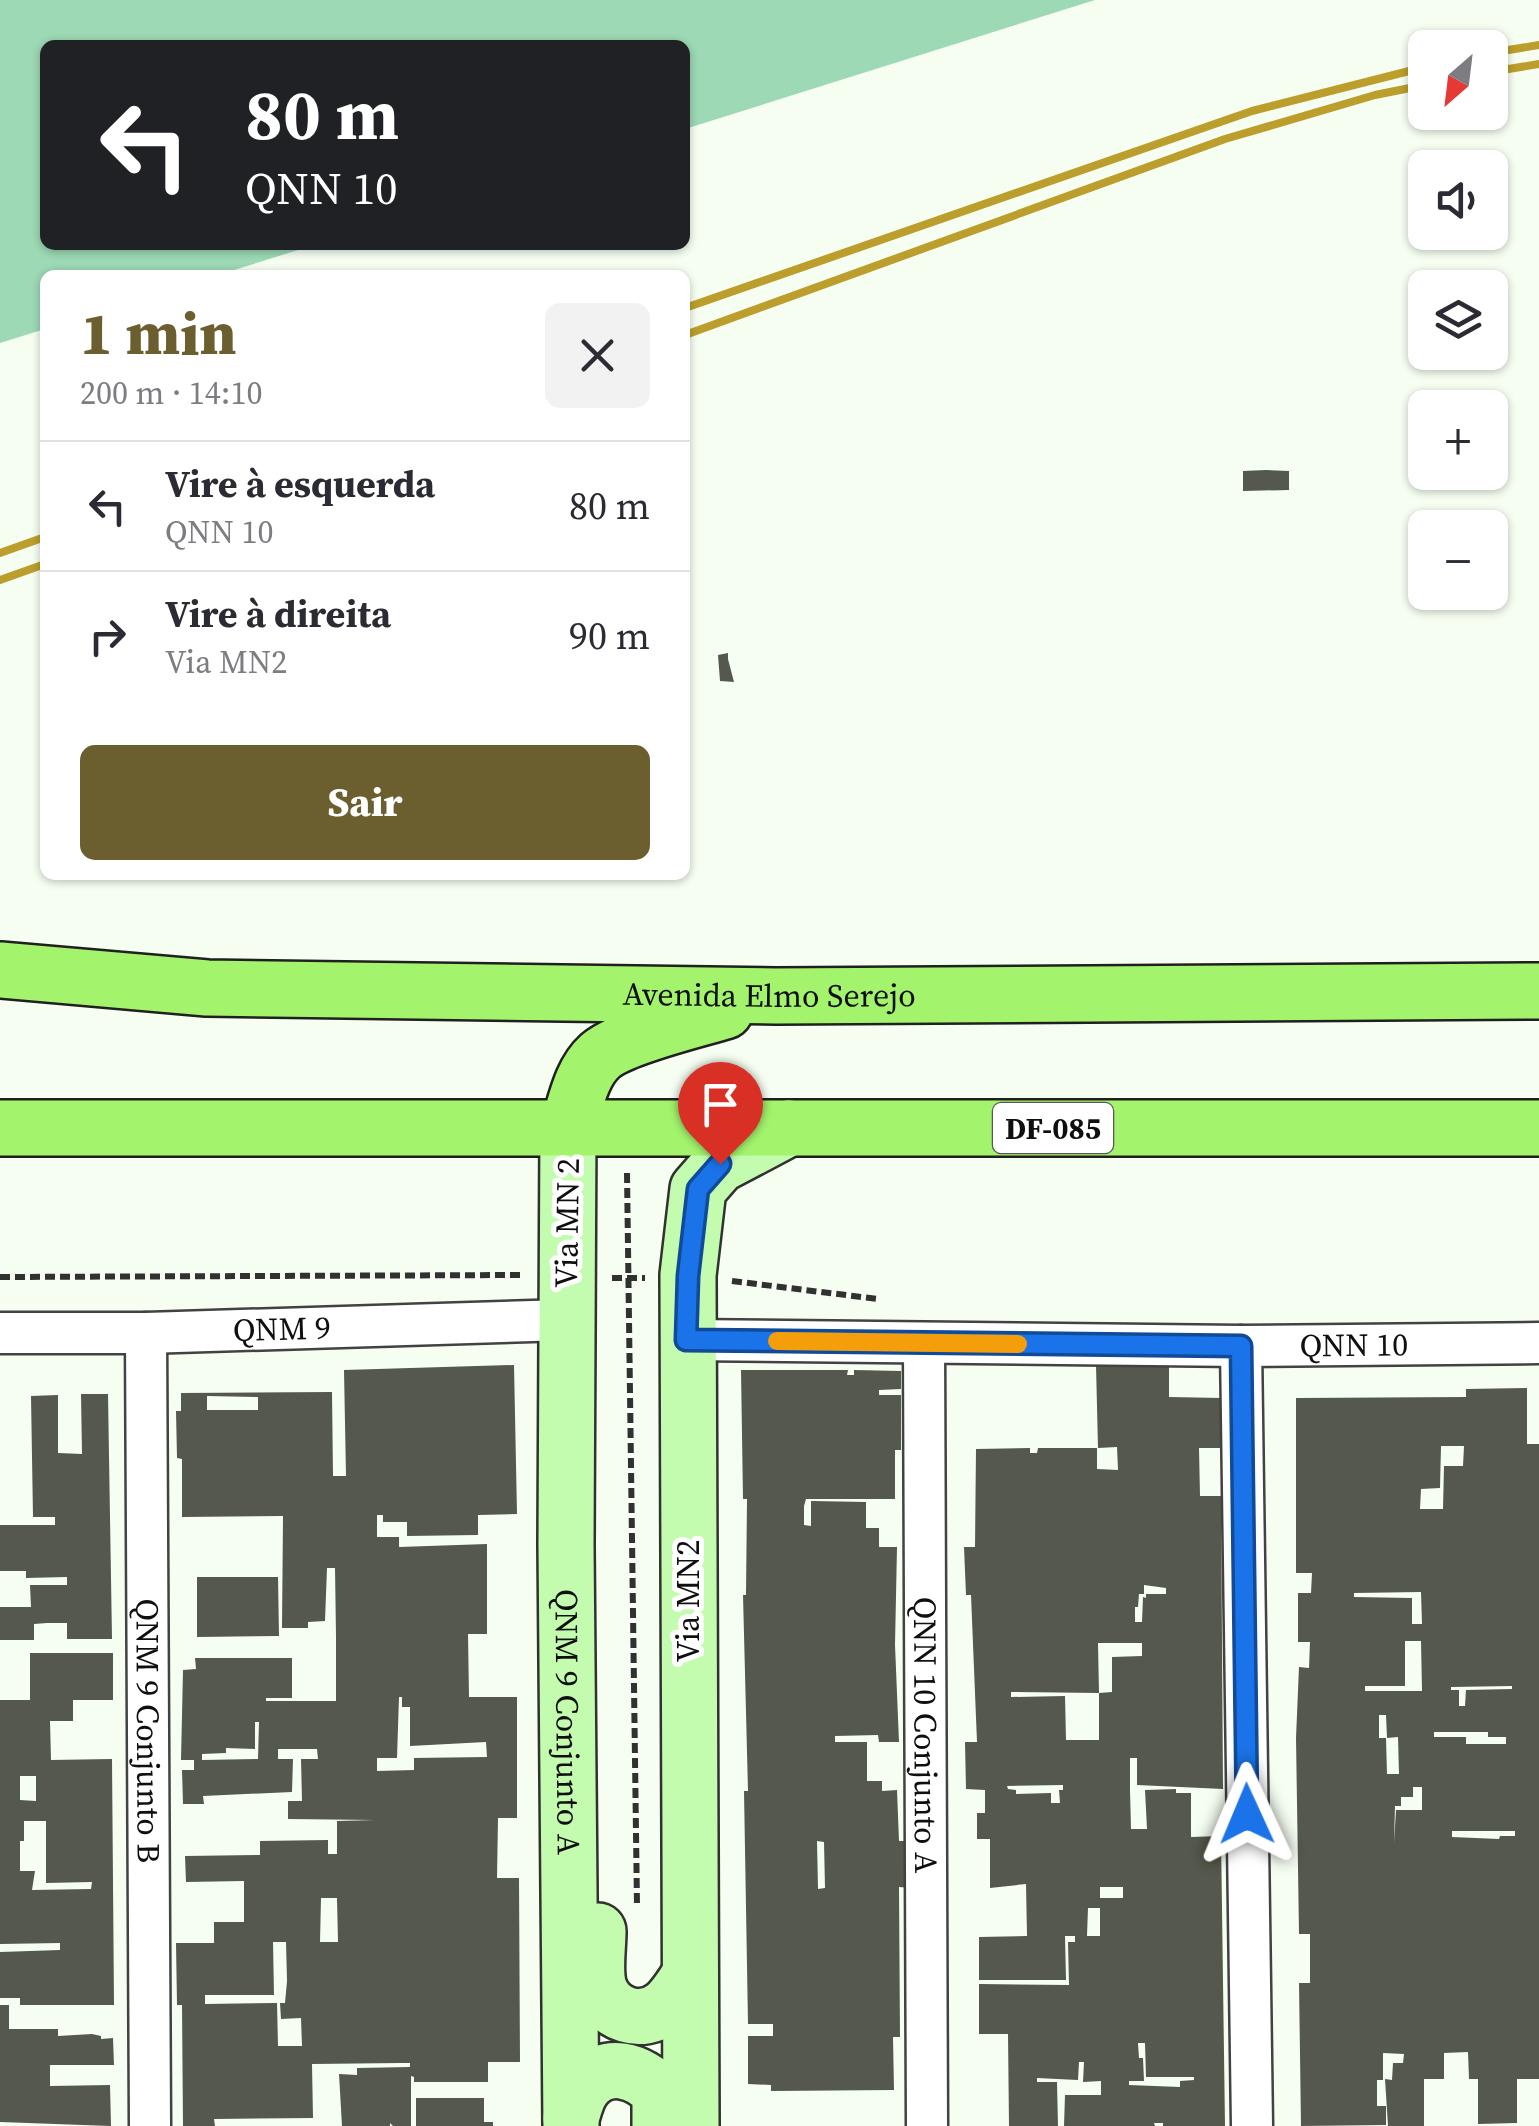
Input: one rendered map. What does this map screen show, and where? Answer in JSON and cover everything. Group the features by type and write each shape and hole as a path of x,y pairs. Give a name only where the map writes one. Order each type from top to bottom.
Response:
{"main road":[{"name":"Avenida Elmo Serejo","path":"0,970 207,988 776,996 1539,991"},
{"path":"568,1127 583,1082 602,1054 660,1031 776,996"},
{"name":"Via MN 2","path":"566,1297 568,1127"},
{"name":"DF-085","path":"0,1128 1539,1128"},
{"name":"Via MN2","path":"691,2126 688,1276 698,1189 720,1164 790,1128"},
{"name":"QNM 9 Conjunto A","path":"566,1297 571,2122"},
{"path":"566,1545 596,1730 598,1984 614,2010 632,2017 663,2009 690,1975"},
{"path":"571,2122 581,2090 592,2079 619,2070 648,2080 660,2093 660,2126"}],"street":[{"name":"QNM 9","path":"0,1333 146,1333 566,1297"},
{"name":"QNM 9 Conjunto B","path":"146,1333 150,2126"},
{"name":"QNN 10","path":"686,1340 1241,1346 1539,1342"},
{"name":"QNN 10 Conjunto A","path":"924,1343 927,2126"},
{"path":"1241,1346 1252,2126"}],"path":[{"path":"625,1126 637,1910"},
{"path":"0,1277 566,1297 630,1279 688,1276 883,1299"}],"green space":[{"path":"0,0 1095,0 690,127 690,40 40,40 40,250 298,250 234,270 40,270 40,331 0,343"}],"building":[{"path":"1243,471 1289,471 1289,490 1243,491"},
{"path":"728,653 734,682 720,681 718,655"},
{"path":"514,1365 517,1514 478,1515 478,1535 407,1536 407,1522 383,1522 383,1515 377,1515 377,1537 399,1537 399,1547 487,1544 487,1634 468,1634 469,1697 517,1697 517,1818 498,1818 497,1878 519,1878 520,2062 488,2062 488,2082 414,2082 411,2076 411,2126 342,2126 339,2074 357,2075 357,2068 410,2067 410,2063 401,2063 312,2064 313,2118 214,2119 215,2126 183,2126 182,2005 177,2005 176,1943 214,1943 214,1922 244,1922 244,1881 186,1882 185,1856 260,1855 260,1841 328,1840 328,1854 337,1854 337,1821 375,1820 288,1819 288,1801 302,1801 301,1759 318,1759 317,1749 278,1749 278,1759 293,1759 292,1792 203,1796 204,1804 183,1804 182,1770 194,1770 194,1760 181,1760 183,1670 196,1669 195,1658 292,1658 292,1698 266,1701 336,1701 335,1568 327,1568 325,1621 308,1622 308,1628 282,1628 283,1516 182,1517 182,1459 177,1458 176,1411 181,1411 181,1393 332,1392 333,1476 346,1476 344,1370","holes":["207,1396 258,1397 258,1410 207,1410","399,1697 402,1707 410,1707 410,1746 486,1742 487,1757 414,1758 414,1770 377,1771 377,1758 397,1758","255,1722 259,1722 258,1759 202,1760 202,1754 226,1753 226,1748 255,1749","321,1898 337,1898 338,1942 320,1942","273,1942 286,1942 287,1981 285,2003 280,2003 281,2019 301,2018 302,2046 278,2046 277,2003 205,2004 205,1995 274,1995"]},
{"path":"1096,1365 1169,1365 1169,1397 1222,1398 1222,1448 1199,1448 1200,1496 1221,1496 1223,1789 1137,1785 1137,1758 1130,1758 1130,1790 1131,1829 1147,1829 1145,1790 1176,1789 1176,1793 1191,1793 1191,1837 1221,1836 1225,2126 1064,2126 1065,2095 1101,2095 1101,2081 1083,2082 1084,2062 1079,2062 1078,2080 1037,2078 1037,2082 1057,2082 1058,2126 1009,2126 1008,2034 979,2034 979,1984 1069,1985 1068,1942 1075,1942 1075,1936 1065,1936 1066,1980 979,1980 979,1937 1027,1936 1026,1884 990,1888 990,1839 977,1839 977,1813 985,1813 985,1790 966,1789 965,1742 977,1742 971,1595 966,1595 964,1547 975,1547 976,1449 1030,1448 1030,1453 1037,1453 1038,1448 1097,1448 1097,1469 1118,1470 1117,1447 1098,1448","holes":["1144,1585 1166,1588 1166,1594 1143,1597 1142,1622 1135,1622 1139,1594 1144,1594","1098,1643 1142,1643 1142,1656 1112,1657 1112,1692 1099,1693","1011,1692 1099,1693 1099,1740 1066,1740 1065,1696 1011,1697","1063,1785 1063,1790 1059,1790 1060,1803 1051,1803 1051,1793 1016,1794 1016,1790 1007,1786","1100,1887 1123,1887 1123,1898 1100,1898","1088,1908 1100,1908 1100,1936 1087,1936","1138,2043 1145,2043 1146,2077 1194,2080 1180,2081 1180,2087 1129,2085 1129,2081 1144,2081 1143,2058 1139,2058"]},
{"path":"741,1370 848,1370 847,1375 854,1375 854,1370 901,1371 901,1389 879,1390 879,1395 901,1395 901,1450 895,1450 895,1499 806,1499 804,1506 804,1525 811,1526 811,1501 866,1502 866,1528 879,1528 879,1547 897,1547 895,1645 899,1742 879,1742 878,1735 835,1736 835,1742 867,1742 867,1781 882,1781 882,1791 897,1790 899,1841 911,1841 912,1888 899,1887 900,2037 893,2037 894,2090 771,2091 771,2085 748,2084 748,2036 773,2036 773,2024 748,2024 743,1595 747,1499 743,1499","holes":["817,1841 824,1842 825,1888 818,1889"]},
{"path":"1527,1388 1527,1444 1539,1444 1539,2079 1517,2079 1517,2123 1478,2124 1478,2079 1469,2079 1468,2052 1444,2053 1444,2079 1424,2079 1424,2126 1388,2126 1385,2079 1392,2080 1393,2063 1403,2063 1404,2054 1383,2053 1383,2080 1377,2080 1377,2106 1386,2106 1386,2125 1301,2126 1299,1983 1310,1983 1310,1934 1299,1934 1296,1738 1299,1667 1309,1668 1310,1642 1298,1642 1298,1593 1311,1593 1312,1573 1296,1573 1296,1398 1466,1397 1466,1389","holes":["1441,1446 1464,1446 1463,1466 1444,1466 1443,1509 1420,1509 1421,1489 1440,1488","1421,1592 1422,1624 1412,1624 1412,1598 1354,1597 1354,1593","1405,1641 1421,1641 1422,1691 1365,1691 1365,1686 1405,1686","1512,1686 1466,1690 1465,1706 1459,1706 1459,1690 1451,1687","1379,1715 1386,1715 1387,1738 1398,1737 1399,1774 1387,1774 1386,1738 1379,1738","1434,1732 1488,1732 1488,1737 1506,1737 1506,1744 1466,1744 1466,1737 1434,1737","1413,1787 1422,1787 1422,1810 1396,1810 1394,1843 1395,1806 1401,1806 1401,1797 1413,1797","1452,1831 1515,1831 1515,1836 1452,1837"]},
{"path":"81,1394 108,1394 112,1639 67,1639 67,1623 47,1623 34,1624 34,1640 0,1640 0,1607 31,1607 30,1585 67,1585 67,1577 26,1578 26,1571 0,1571 0,1525 55,1525 55,1517 33,1517 31,1396 58,1395 58,1453 82,1454"},
{"path":"197,1577 278,1577 279,1636 197,1637"},
{"path":"30,1653 113,1653 113,1700 73,1700 73,1721 50,1721 51,1760 112,1759 114,2005 20,2005 20,1998 0,1998 0,1952 60,1950 60,1943 0,1944 0,1700 30,1700","holes":["20,1776 36,1776 36,1801 20,1800","24,1821 46,1821 46,1883 92,1882 91,1889 32,1890 35,1871 20,1871"]},
{"path":"0,2005 9,2005 9,2029 58,2029 58,2036 92,2034 101,2039 113,2038 114,2065 50,2065 50,2086 110,2085 111,2126 0,2122"},
{"path":"416,2098 484,2098 484,2122 493,2122 493,2126 416,2126"}],"railway":[{"path":"1508,50 1539,45"},
{"path":"1508,69 1539,64"},
{"path":"690,306 1252,111 1408,71"},
{"path":"690,333 1225,139 1408,88"},
{"path":"0,553 40,539"},
{"path":"0,580 40,566"}],"slow traffic":[{"path":"777,1341 1018,1344"}],"route":[{"path":"720,1164 698,1189 688,1276 686,1340 1241,1346 1247,1814"}]}
